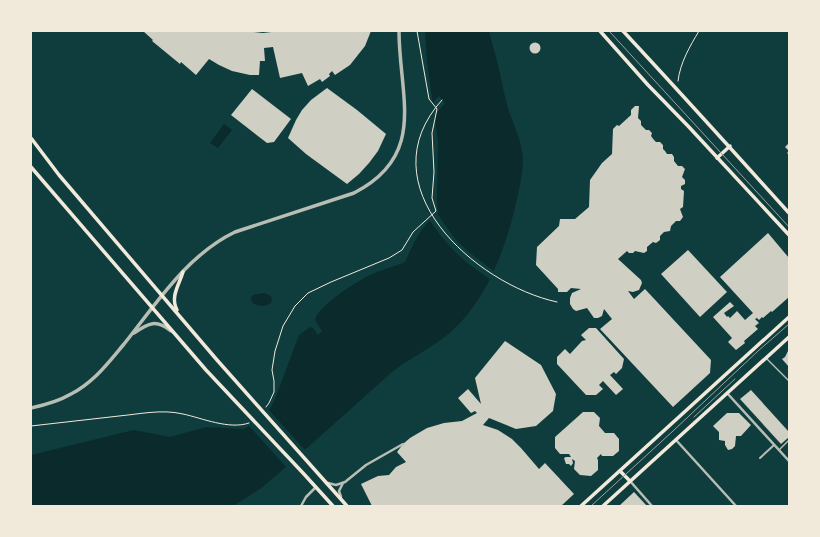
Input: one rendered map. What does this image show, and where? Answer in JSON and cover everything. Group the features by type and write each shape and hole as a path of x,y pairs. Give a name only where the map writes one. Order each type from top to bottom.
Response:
{"main road":[{"path":"600,31 648,85 672,108 789,235"},
{"path":"623,31 730,146 789,213"},
{"path":"31,138 59,175 217,360 347,506"},
{"path":"717,158 730,146"},
{"path":"31,167 206,370 303,472 333,506"},
{"path":"181,318 174,301 175,291 180,283 183,272"},
{"path":"581,506 789,317"},
{"path":"603,506 789,337"},
{"path":"620,471 630,482"}],"street":[{"path":"31,408 57,401 71,394 100,373 162,295 183,272 212,246 235,232 354,193 369,185 384,172 398,150 403,137 405,108 400,65 399,31"},
{"path":"130,336 144,326 155,323 163,325 174,333"},
{"path":"727,393 789,461"},
{"path":"676,439 736,506"},
{"path":"328,483 336,485 345,482 366,466 403,444"},
{"path":"760,458 775,445"},
{"path":"341,499 339,491 345,482"},
{"path":"630,482 652,506"},
{"path":"301,506 306,497 316,487"}],"lane":[{"path":"766,358 789,381"},
{"path":"779,450 789,440"}],"path":[{"path":"266,407 270,403 274,392 272,370 275,351 283,326 296,306 308,293 388,258 402,250 413,232 436,211 432,198 434,172 432,133 437,109 429,99 417,31"},
{"path":"678,81 679,71 692,42 699,31"},
{"path":"442,100 430,114 425,124 416,154 416,171 422,196 430,213 447,236 465,256 483,269 542,299 557,302"},
{"path":"31,426 146,413 168,412 184,414 211,422 235,425 248,424 253,419"}],"water":[{"path":"425,31 489,31 507,103 520,140 523,157 523,169 513,217 501,253 486,287 465,317 445,337 392,372 260,489 233,506 31,506 31,455 134,430 170,437 206,427 244,429 259,420 271,407 275,399 299,335 310,327 313,328 318,335 322,331 315,320 323,308 339,294 364,278 405,262 415,241 426,224 438,213 438,141 427,61"},
{"path":"224,124 232,130 218,148 210,143"},
{"path":"263,293 272,298 271,303 262,306 252,302 251,298 253,295"}],"pier":[{"path":"439,96 445,103 433,118 431,104"},
{"path":"436,212 455,239 470,253 495,272 491,280 466,262 441,236 428,218"},
{"path":"267,408 306,451 287,468 248,425 258,419"}],"building":[{"path":"143,31 243,31 263,33 280,31 371,31 365,46 350,65 335,75 332,71 329,74 330,76 322,82 320,79 308,86 302,73 280,78 273,47 264,48 265,61 260,61 259,75 250,75 232,71 209,59 196,75 152,41 153,40"},
{"path":"535,42 539,44 541,48 539,52 535,54 531,52 529,48 531,44"},
{"path":"327,88 386,134 378,151 369,163 347,184 306,154 288,138 302,110 311,100"},
{"path":"252,89 291,119 274,142 267,143 231,115"},
{"path":"635,106 639,106 638,118 641,121 641,125 652,133 651,136 656,142 660,142 663,145 663,149 667,154 672,154 674,161 678,166 682,166 685,169 682,177 685,180 685,184 681,186 681,189 684,191 683,207 680,209 683,217 680,221 676,221 671,226 670,231 664,232 660,236 660,240 656,243 653,242 647,247 647,251 644,253 635,251 633,253 629,253 627,251 618,259 641,280 642,283 639,290 633,292 628,291 634,299 645,289 711,360 710,373 673,407 600,329 612,319 604,309 602,316 598,318 594,318 587,308 576,311 570,304 570,298 572,293 581,289 571,288 567,292 558,292 558,289 536,265 537,247 559,226 560,219 575,219 589,207 590,180 602,163 612,154 613,129 617,125 619,126 631,115 631,110"},
{"path":"789,143 789,151 785,147"},
{"path":"768,233 789,258 789,297 763,318 762,317 759,320 757,318 755,319 759,323 755,326 758,329 736,350 728,342 732,338 713,317 730,302 734,306 724,313 727,317 728,316 730,318 737,311 745,320 753,313 720,277"},
{"path":"688,250 727,292 700,317 661,274"},
{"path":"589,328 596,328 624,359 622,368 616,374 614,372 610,375 623,389 616,395 603,381 599,385 603,389 596,395 586,395 557,364 557,357 565,349 570,354 582,341 586,340 581,335"},
{"path":"505,341 541,365 556,394 553,411 536,426 516,429 489,418 483,425 498,430 512,439 539,469 545,463 574,494 561,506 372,506 361,484 378,476 389,475 396,467 406,462 397,452 403,444 427,428 444,423 462,421 477,413 475,411 471,413 458,398 468,389 481,404 475,378"},
{"path":"789,349 789,367 782,359 785,357"},
{"path":"751,390 789,432 789,437 781,444 740,399"},
{"path":"583,412 594,412 600,418 599,426 605,433 614,433 619,439 619,451 613,456 602,456 601,454 597,458 598,470 591,476 580,475 574,469 575,461 572,459 573,463 571,466 566,464 564,458 571,457 569,454 560,454 555,448 555,437"},
{"path":"727,413 739,413 751,425 741,436 736,436 735,446 728,450 725,445 725,441 719,440 719,432 713,426"},
{"path":"634,492 647,506 619,506"}],"tram line":[{"path":"609,31 789,227"},
{"path":"591,506 789,324"},
{"path":"694,417 735,379"}]}
